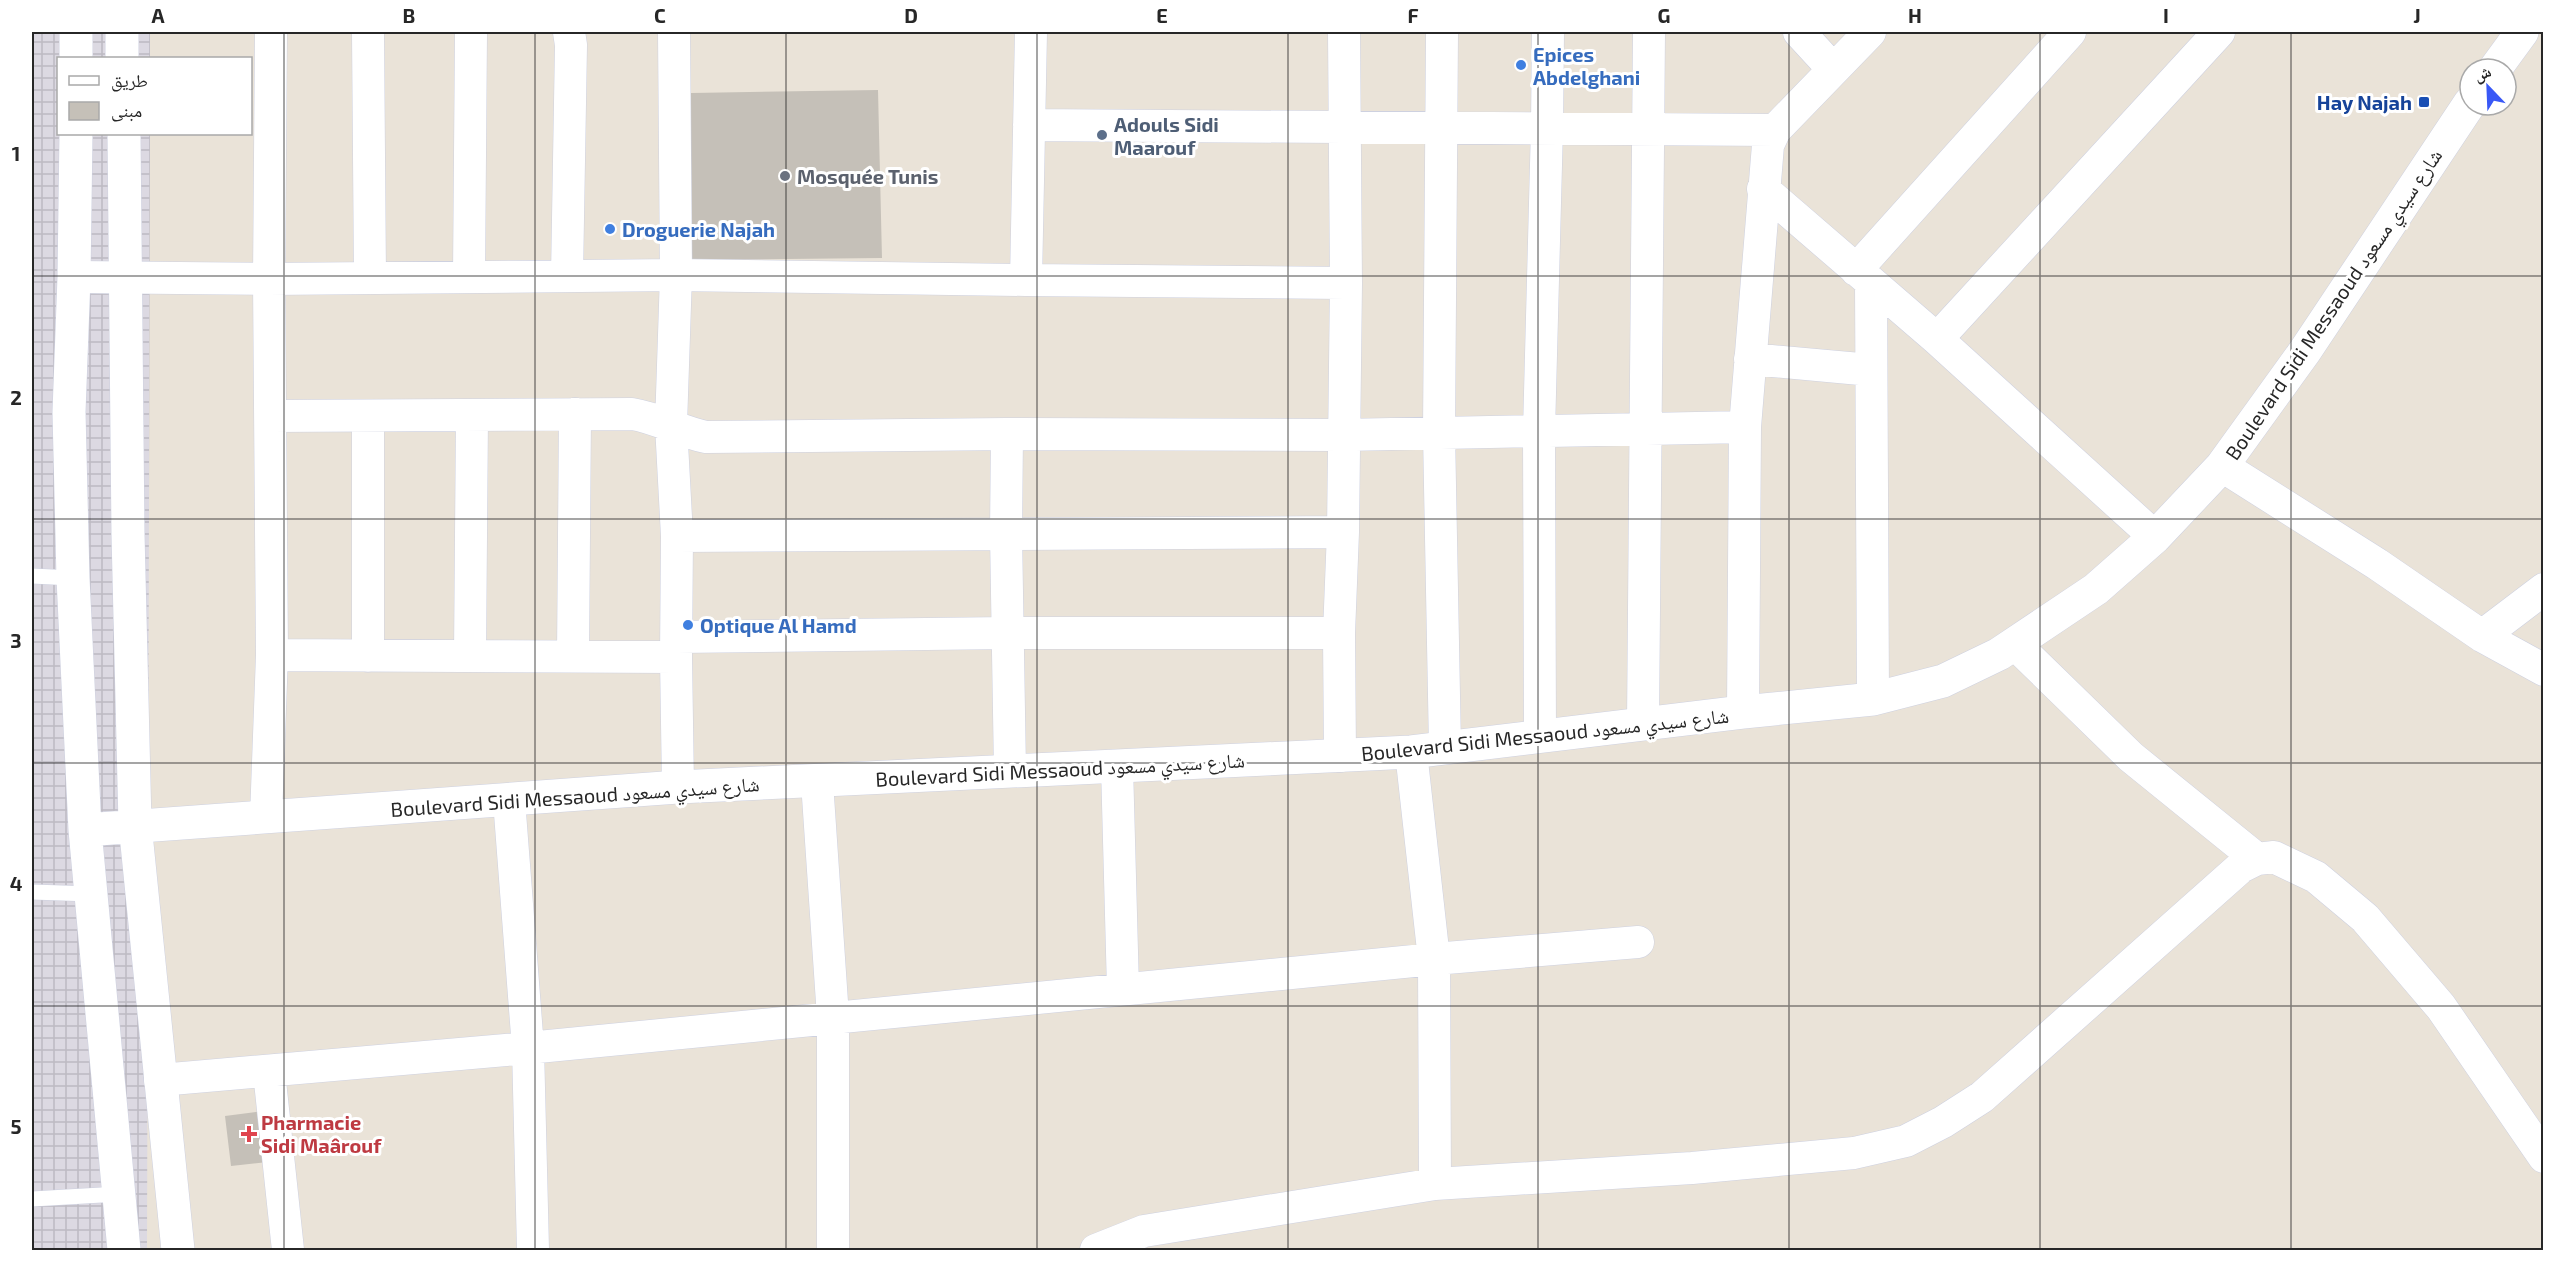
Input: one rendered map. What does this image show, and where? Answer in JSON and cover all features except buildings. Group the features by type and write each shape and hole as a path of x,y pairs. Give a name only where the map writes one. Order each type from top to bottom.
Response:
{"street":[{"path":"76,32 76,57"},
{"path":"122,32 123,57"},
{"path":"266,817 272,656 269,279 271,32"},
{"path":"368,32 370,278"},
{"path":"469,277 471,32"},
{"path":"567,276 571,45 569,32"},
{"path":"674,32 676,275 671,425 677,536 678,787"},
{"path":"1026,280 1031,32"},
{"path":"1340,756 1339,633 1343,532 1346,283 1344,32"},
{"path":"1442,32 1439,433 1445,748"},
{"path":"1540,736 1539,431 1548,32"},
{"path":"1643,724 1649,32"},
{"path":"1799,32 1833,69"},
{"path":"1743,712 1745,427 1768,145 1775,130 1870,32"},
{"path":"1873,699 1871,370 1863,276 2070,32"},
{"path":"1937,339 2219,32"},
{"path":"2504,57 2522,32"},
{"name":"Boulevard Sidi Messaoud شارع سيدي مسعود","path":"85,830 135,824 266,817 678,787 1411,752 1743,712 1873,699 1943,681 2015,644 2096,589 2155,537 2222,466 2306,351 2461,117"},
{"path":"1029,125 1346,125 1775,130"},
{"path":"76,135 69,412 74,578 85,830 124,1251"},
{"path":"124,135 128,534 135,824 178,1251"},
{"path":"1763,189 1937,339 2155,537"},
{"path":"74,277 269,279 676,275 1346,283"},
{"path":"1750,359 1871,370"},
{"path":"573,656 575,414"},
{"path":"271,416 632,414 652,417 691,434 706,437 1007,434 1343,435 1745,427"},
{"path":"470,656 472,415"},
{"path":"368,416 368,656"},
{"path":"1007,434 1006,533 1011,771"},
{"path":"2222,466 2378,564 2482,636 2544,670"},
{"path":"677,536 1343,532"},
{"path":"2482,636 2544,589"},
{"path":"272,656 573,656 676,647 1008,633 1339,633"},
{"path":"2015,644 2131,757 2257,859"},
{"path":"1411,752 1434,959 1435,1185"},
{"path":"1117,766 1123,989"},
{"path":"817,782 833,1017 833,1251"},
{"path":"509,800 528,1048 534,1251"},
{"path":"1096,1251 1144,1231 1435,1185 1692,1168 1854,1153 1905,1141 1943,1122 1982,1097 2241,867 2257,859 2274,857 2316,877 2365,918 2441,1006 2544,1157"},
{"path":"160,1080 528,1048 1434,959 1638,942"},
{"path":"269,1072 288,1251"}],"lane":[{"path":"32,576 74,578"},
{"path":"32,892 92,894"},
{"path":"32,1199 118,1194"}],"shaded area":[{"path":"32,32 150,32 150,57 57,57 57,135 150,135 147,1250 32,1250"}],"place":[{"name":"Epices Abdelghani","path":"1521,65"},
{"name":"Hay Najah","path":"2424,102"},
{"name":"Adouls Sidi Maarouf","path":"1102,135"},
{"name":"Mosquée Tunis","path":"785,176"},
{"name":"Droguerie Najah","path":"610,229"},
{"name":"Optique Al Hamd","path":"688,625"},
{"name":"Pharmacie Sidi Maârouf","path":"249,1134"}]}
